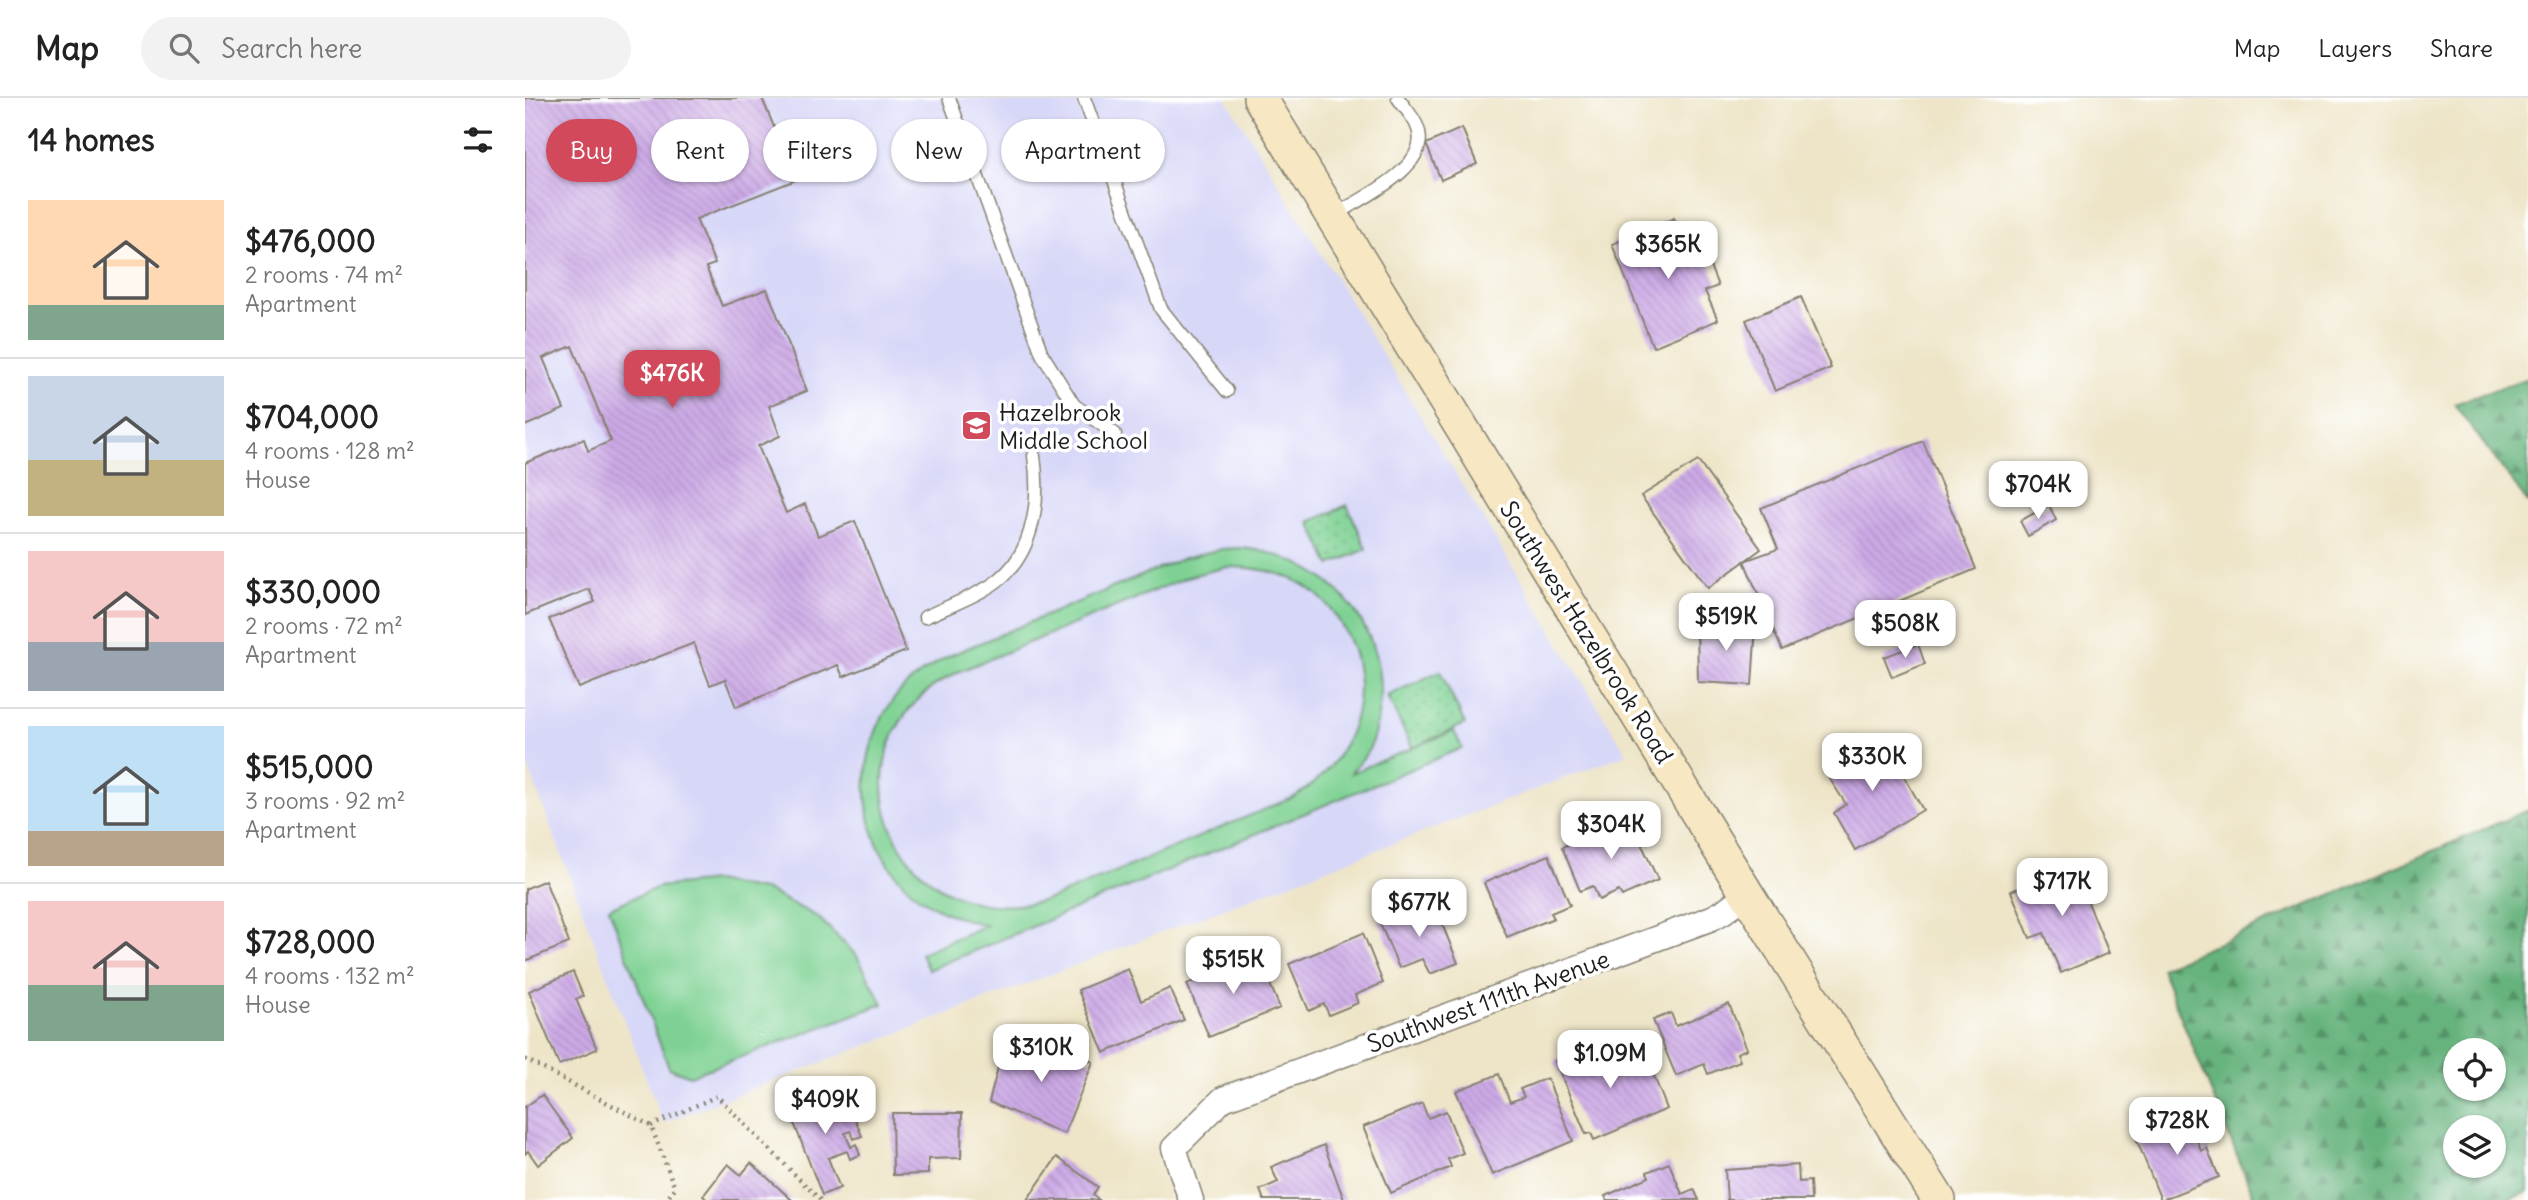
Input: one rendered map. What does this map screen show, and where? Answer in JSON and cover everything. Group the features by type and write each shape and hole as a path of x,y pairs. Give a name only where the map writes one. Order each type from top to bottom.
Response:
{"street":[{"name":"Southwest Hazelbrook Road","path":"1259,98 1747,894 1939,1200"},
{"name":"Southwest 111th Avenue","path":"1191,1200 1174,1148 1223,1099 1712,918 1747,894"}],"lane":[{"path":"949,98 1042,354 1074,405 1115,434"},
{"path":"1084,98 1161,309 1227,391"},
{"path":"1332,216 1409,166 1419,148 1418,127 1398,98"},
{"path":"925,617 987,588 1012,567 1025,548 1035,513 1038,482 1034,456"}],"path":[{"path":"525,1059 651,1126 675,1188 666,1200"},
{"path":"651,1126 717,1096 820,1200"}],"shaded area":[{"name":"Hazelbrook Middle School","path":"525,98 1226,98 1627,754 663,1123 525,759"}],"green space":[{"path":"2528,378 2528,503 2454,404"},
{"path":"1347,505 1367,549 1330,565 1310,522"},
{"path":"1242,548 1278,556 1310,570 1337,590 1357,615 1372,644 1379,676 1379,711 1370,747 1351,773 1454,731 1462,748 928,970 921,953 986,925 945,912 907,887 888,865 875,839 868,812 866,783 869,754 878,726 893,700 919,674 951,655 1184,558 1222,549","holes":["1227,567 1276,573 1310,589 1335,616 1353,651 1358,675 1354,723 1345,745 1331,765 1314,782 1294,797 1053,898 997,905 951,893 915,866 892,829 883,787 890,743 914,704 958,672 1190,576"]},
{"path":"1440,671 1465,724 1412,748 1387,696"},
{"path":"2528,810 2528,1192 2508,1200 2255,1200 2161,968"},
{"path":"714,881 768,891 818,917 857,956 883,1004 690,1076 669,1068 609,908 659,887"}],"building":[{"path":"525,98 762,98 771,119 763,119 763,182 791,182 696,219 715,264 706,267 722,306 767,289 807,391 769,406 780,436 758,446 786,513 805,504 818,536 855,521 906,651 843,677 838,665 736,707 725,679 710,685 694,643 579,688 549,619 595,602 589,589 525,615 525,463 584,439 588,451 611,441 572,346 543,358 564,409 525,426"},
{"path":"1462,128 1477,164 1441,180 1426,144"},
{"path":"1674,218 1686,246 1700,241 1718,286 1705,291 1718,320 1653,347 1612,244"},
{"path":"1801,297 1831,368 1775,391 1746,320"},
{"path":"1923,441 1976,569 1782,650 1744,561 1778,549 1761,508"},
{"path":"1698,461 1761,549 1708,588 1641,496"},
{"path":"2049,505 2056,520 2028,536 2020,521"},
{"path":"1697,622 1756,625 1752,685 1698,682"},
{"path":"1918,644 1925,664 1892,677 1884,657"},
{"path":"1882,737 1923,810 1855,850 1834,813 1846,804 1824,770"},
{"path":"1630,819 1658,880 1622,896 1619,891 1599,900 1593,886 1580,891 1562,847"},
{"path":"1549,855 1570,905 1551,913 1554,918 1507,937 1484,883"},
{"path":"2073,866 2109,953 2061,973 2044,933 2030,938 2011,891"},
{"path":"545,880 569,943 525,961 525,889"},
{"path":"1433,902 1458,963 1430,974 1422,959 1399,968 1379,921"},
{"path":"1363,933 1383,983 1355,995 1358,1003 1329,1015 1324,1004 1309,1011 1289,964"},
{"path":"1258,955 1280,1008 1209,1037 1187,984"},
{"path":"1128,969 1141,1001 1170,988 1184,1020 1104,1053 1078,990"},
{"path":"573,972 583,996 576,999 597,1049 559,1065 529,991"},
{"path":"1729,1004 1747,1049 1737,1053 1740,1061 1708,1074 1704,1064 1676,1076 1653,1020 1671,1013 1676,1026"},
{"path":"1031,1034 1093,1062 1064,1134 989,1102 1002,1052 1020,1062"},
{"path":"1598,1040 1610,1066 1644,1051 1667,1109 1594,1140 1591,1133 1586,1134 1555,1061"},
{"path":"1499,1074 1510,1102 1524,1097 1520,1089 1547,1078 1573,1141 1492,1175 1456,1091"},
{"path":"542,1095 573,1138 538,1165 528,1151 525,1154 525,1107"},
{"path":"811,1095 816,1108 845,1096 862,1136 854,1139 850,1131 845,1133 851,1147 856,1144 860,1155 850,1159 847,1151 828,1158 840,1188 822,1195 787,1105"},
{"path":"1422,1103 1428,1118 1446,1111 1463,1153 1448,1159 1451,1167 1391,1193 1363,1127"},
{"path":"892,1113 962,1113 961,1158 928,1159 928,1174 893,1175"},
{"path":"2196,1113 2205,1134 2196,1137 2201,1151 2207,1148 2219,1177 2161,1200 2136,1138"},
{"path":"1324,1145 1344,1200 1264,1200 1260,1190 1278,1182 1271,1167"},
{"path":"1057,1157 1098,1187 1093,1195 1099,1200 1027,1200"},
{"path":"751,1163 792,1200 707,1200 703,1196 728,1164 741,1175"},
{"path":"1669,1163 1682,1194 1694,1189 1699,1200 1607,1200 1605,1196 1649,1177 1647,1172"},
{"path":"1798,1165 1799,1182 1810,1181 1811,1200 1727,1200 1725,1170"}],"place":[{"name":"Hazelbrook Middle School","path":"976,426"}]}
